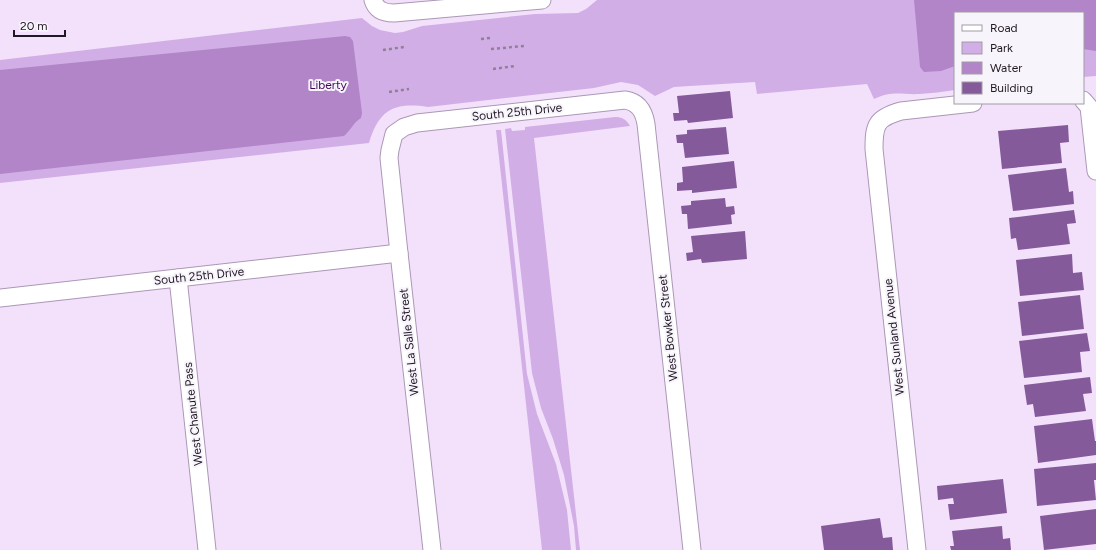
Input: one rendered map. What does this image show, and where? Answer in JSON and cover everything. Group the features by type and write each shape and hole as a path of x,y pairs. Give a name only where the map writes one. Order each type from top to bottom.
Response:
{"street":[{"path":"373,2 380,10 386,13 394,13 542,0"},
{"name":"South 25th Drive","path":"394,134 404,127 417,123 620,100 630,101 640,107"},
{"path":"1084,101 1089,107 1096,171"},
{"name":"West Sunland Avenue","path":"917,550 874,149 874,137 878,124 887,116 901,111 964,104"},
{"name":"West Bowker Street","path":"640,107 645,117 646,124 692,550"},
{"name":"West La Salle Street","path":"394,134 390,150 390,158 432,550"},
{"name":"South 25th Drive","path":"0,298 399,253"},
{"name":"West Chanute Pass","path":"178,278 207,550"}],"path":[{"path":"481,39 490,38"},
{"path":"491,49 524,46"},
{"path":"383,50 404,47"},
{"path":"493,69 515,66"},
{"path":"389,92 409,89"}],"green space":[{"name":"Liberty","path":"597,0 1096,0 1096,76 1084,77 1084,12 954,12 954,90 920,94 892,94 874,99 867,84 757,94 755,82 674,87 655,96 638,85 621,82 594,88 428,107 397,107 383,115 373,131 369,143 0,183 0,60 362,18 380,30 395,33 422,26 535,14 578,13 586,9"},
{"path":"615,117 624,119 630,126 534,138 580,550 576,550 574,526 564,475 553,439 541,408 532,373 505,129 511,128 512,131 525,130 525,127"},
{"path":"496,130 501,130 527,374 537,414 556,464 567,510 571,550 542,550"}],"water":[{"path":"914,0 1096,0 1096,51 1084,49 1084,12 954,12 954,66 941,71 924,72 920,67"},
{"path":"345,36 350,37 353,41 362,113 361,118 344,136 0,174 0,70"}],"building":[{"path":"730,91 733,118 688,123 687,120 674,121 673,113 679,113 677,96"},
{"path":"1068,125 1069,142 1060,143 1062,163 1002,169 998,131"},
{"path":"726,127 729,154 685,158 683,143 677,143 676,135 687,134 687,130"},
{"path":"734,161 737,188 692,193 692,190 677,191 677,183 683,182 682,167"},
{"path":"1066,168 1069,192 1073,191 1074,204 1013,211 1008,175"},
{"path":"725,198 726,207 734,206 735,214 731,215 732,224 688,229 687,214 682,214 681,206 691,205 691,201"},
{"path":"1074,210 1076,223 1067,224 1070,244 1018,250 1016,238 1011,239 1009,218"},
{"path":"745,231 747,259 702,263 701,259 687,261 686,253 693,252 691,236"},
{"path":"1072,254 1073,273 1082,272 1084,290 1020,296 1016,260"},
{"path":"1080,295 1084,329 1022,336 1018,302"},
{"path":"1087,333 1090,351 1080,352 1082,372 1024,378 1019,341"},
{"path":"1090,377 1092,393 1083,394 1086,411 1035,417 1033,404 1027,405 1024,385"},
{"path":"1092,419 1096,441 1096,455 1038,463 1034,426"},
{"path":"1096,463 1096,480 1094,480 1096,500 1037,506 1034,469"},
{"path":"1003,479 1007,513 950,520 948,504 954,504 953,498 938,500 937,486"},
{"path":"1096,509 1096,544 1044,550 1040,516"},
{"path":"880,518 883,538 892,537 893,550 824,550 821,526"},
{"path":"1002,526 1003,539 1010,538 1011,550 951,550 950,546 954,546 952,531"}]}
